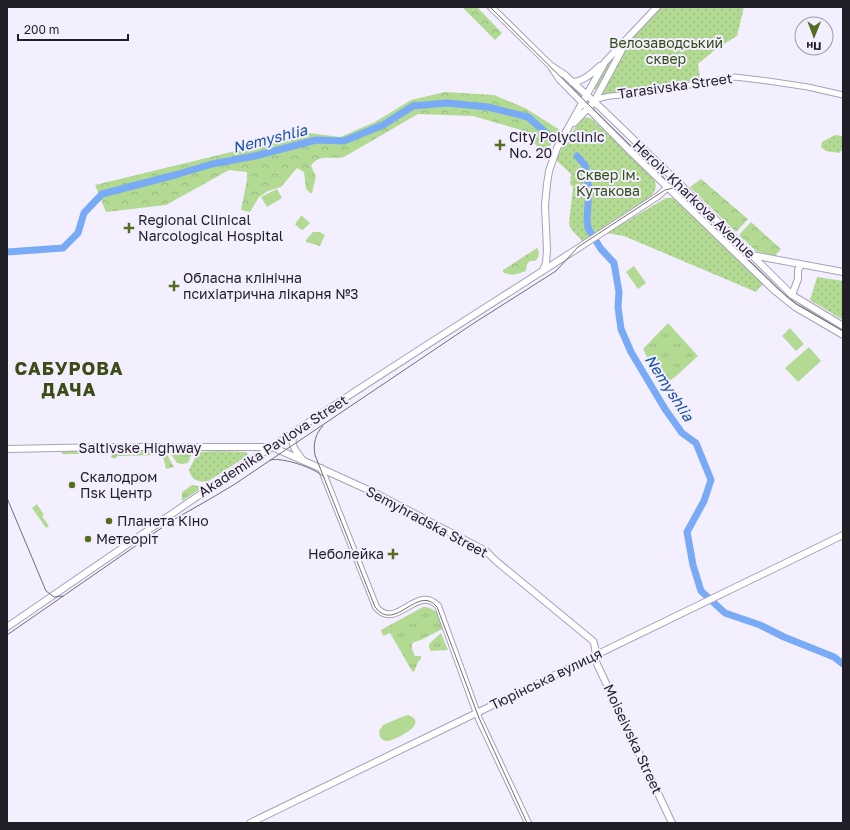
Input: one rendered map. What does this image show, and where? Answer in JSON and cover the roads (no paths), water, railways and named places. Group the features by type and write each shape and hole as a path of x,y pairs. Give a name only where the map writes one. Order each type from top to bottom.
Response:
{"main road":[{"name":"Heroiv Kharkova Avenue","path":"491,7 550,65 565,75 594,102 792,295 843,326"},
{"path":"572,82 583,80 605,62 657,7"},
{"path":"543,270 547,257 545,206 547,178 557,148 567,130 585,106 594,102 629,36"},
{"path":"567,130 583,113 586,95 605,62"},
{"name":"Heroiv Kharkova Avenue","path":"550,65 560,80 585,106 781,296 798,309 843,335"},
{"path":"668,187 677,187 689,193"},
{"name":"Akademika Pavlova Street","path":"7,627 249,461 588,242 658,196 668,187"},
{"path":"733,250 801,265 843,272"},
{"path":"781,296 788,297 792,295 798,279 798,269 801,265"},
{"path":"295,432 292,440 293,447 304,460"},
{"name":"Saltivske Highway","path":"7,449 107,447 272,447"},
{"name":"Semyhradska Street","path":"272,447 304,460 377,494 486,551 496,561 591,639 595,645 596,655"},
{"path":"244,448 251,452 252,456 249,461"},
{"path":"321,468 376,607 380,612 385,614 396,613 421,600 431,600 438,608 477,712 528,823"},
{"name":"Тюрінська вулиця","path":"250,823 843,535"},
{"name":"Moiseivska Street","path":"596,655 596,660 613,699 672,823"}],"street":[{"path":"594,102 601,98 610,96 657,91 735,77 808,87 843,95"}],"waterway":[{"name":"Nemyshlia","path":"7,252 63,248 78,233 84,213 102,194 212,164 255,156 316,140 344,141 383,125 413,106 447,103 488,107 528,117 553,139"},
{"name":"Nemyshlia","path":"577,156 585,165 589,189 587,219 588,228 601,249 614,263 619,292 618,307 621,329 631,352 665,409 682,433 696,443 711,480 704,501 687,532 693,565 701,591 725,613 760,625 784,637 834,657 843,664"}],"tram line":[{"path":"490,7 787,297 796,304 843,331"},
{"path":"7,635 173,520 235,484 471,325 556,271 578,247 665,190 673,188 682,192"},
{"path":"323,426 315,439 315,455 375,607 383,614 390,615 398,613 422,601 430,601 437,607 479,718 527,823"},
{"path":"270,460 283,460 298,464 314,470 324,477"},
{"path":"7,498 46,591 54,597 63,596"}],"place":[{"name":"City Polyclinic No. 20","path":"500,145"},
{"name":"Regional Clinical Narcological Hospital","path":"129,228"},
{"name":"Обласна клінічна психіатрична лікарня №3","path":"174,286"},
{"name":"Скалодром Пsк Центр","path":"72,485"},
{"name":"Планета Кіно","path":"109,521"},
{"name":"Метеоріт","path":"88,539"},
{"name":"Неболейка","path":"393,554"}],"district":[{"name":"САБУРОВА ДАЧА","path":"69,379"}],"park label":[{"name":"Велозаводський сквер","path":"666,52"},
{"name":"Сквер ім. Кутакова","path":"608,184"}]}
